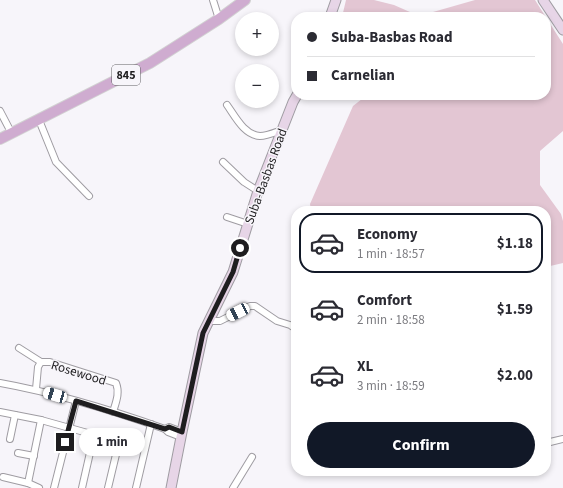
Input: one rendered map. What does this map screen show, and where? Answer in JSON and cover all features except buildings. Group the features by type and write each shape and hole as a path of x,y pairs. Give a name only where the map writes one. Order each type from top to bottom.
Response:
{"main road":[{"name":"845","path":"0,139 150,63 219,19 245,0"}],"street":[{"path":"213,0 219,19"},
{"path":"332,12 336,0"},
{"path":"543,0 563,30"},
{"name":"Suba-Basbas Road","path":"171,488 203,333 233,272 258,191 294,100"},
{"path":"226,105 246,130 261,136 282,130"},
{"path":"0,111 12,134"},
{"path":"39,120 56,162 89,196"},
{"path":"224,162 244,182 258,191"},
{"path":"227,216 248,224"},
{"path":"209,322 220,321 250,306 255,306 277,321 291,326"},
{"path":"19,348 41,362"},
{"name":"Rosewood","path":"36,390 38,366 41,362 50,362 116,383 118,392 113,412"},
{"path":"0,383 36,390 76,401 151,424 165,429 168,432 181,434"},
{"path":"54,488 68,427 76,401"},
{"path":"0,412 41,420 145,449"},
{"path":"10,439 15,415"},
{"path":"28,483 41,420"},
{"path":"136,488 151,424"},
{"path":"82,488 94,435"},
{"path":"551,442 563,439"},
{"path":"108,488 119,442"},
{"path":"18,452 34,456"},
{"path":"233,488 252,457"},
{"path":"3,477 28,483 39,488"}],"shaded area":[{"path":"346,0 374,0 394,5 410,12 343,12"},
{"path":"475,0 535,0 543,12 433,12"},
{"path":"551,25 563,44 563,131 540,151 540,185 561,214 563,221 563,263 551,266 551,206 310,206 353,106 361,100 551,100"}],"route":[{"path":"65,442 76,401 115,412 165,429 169,427 182,432 203,333 233,272 240,248"}]}
